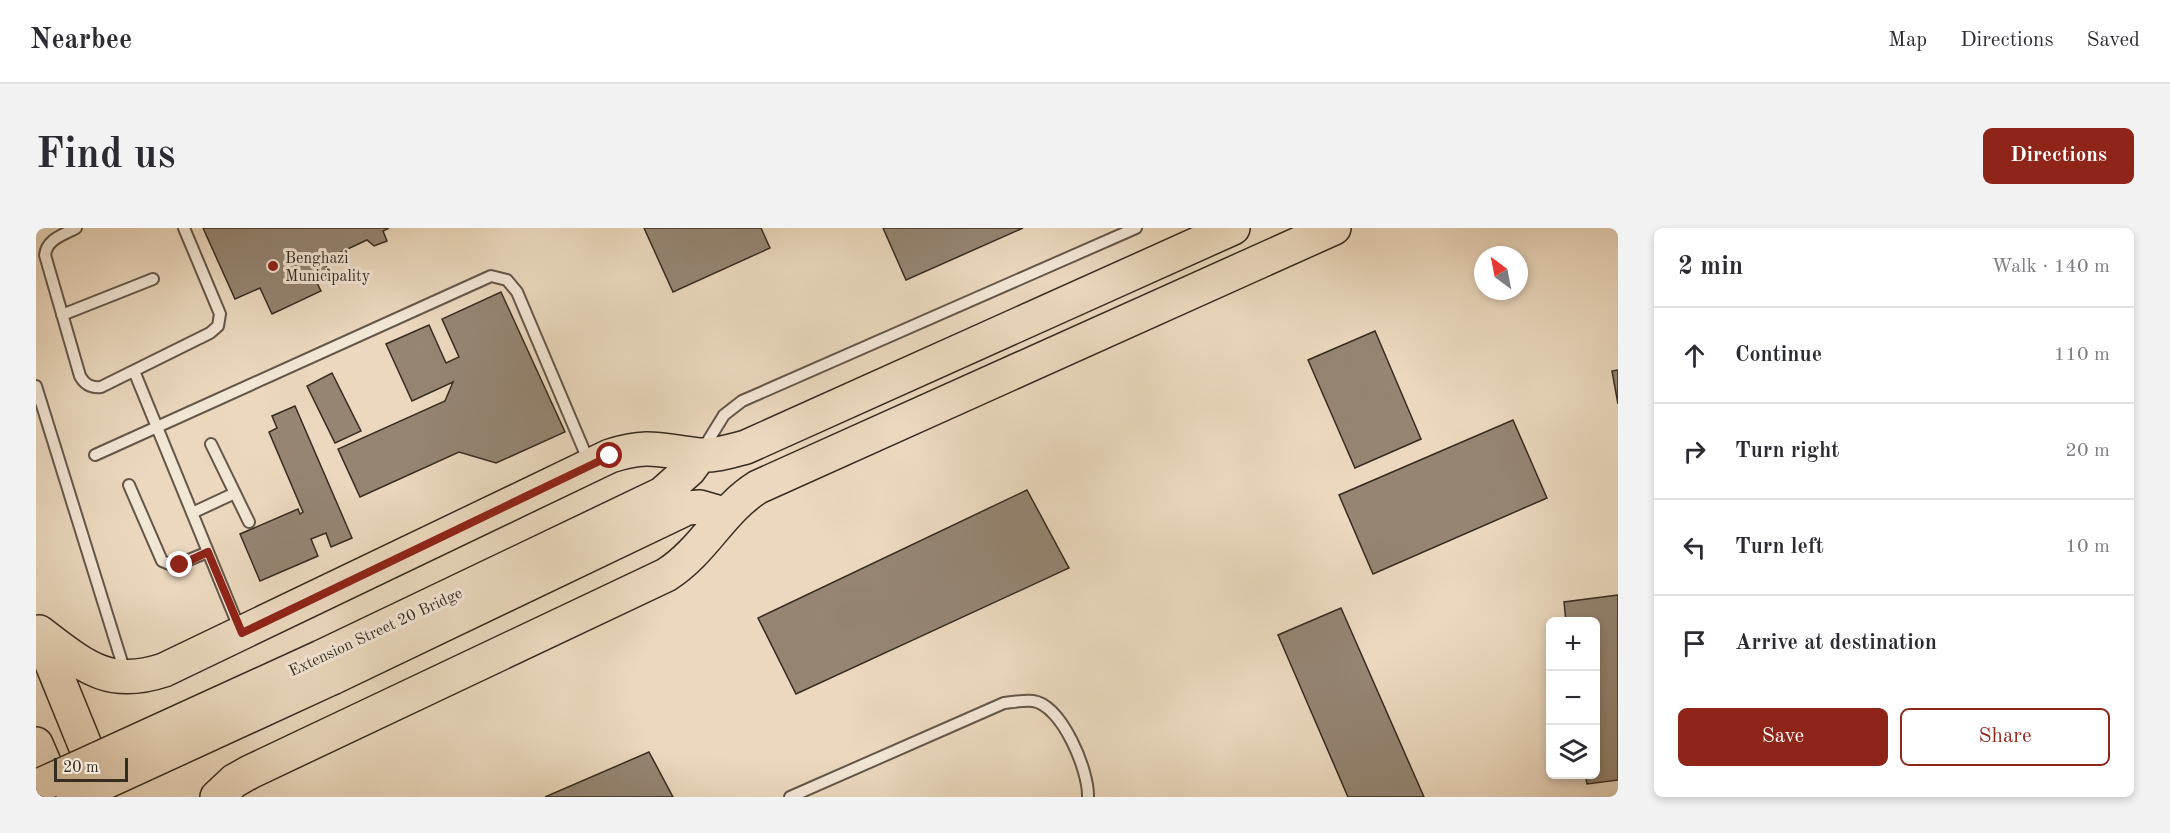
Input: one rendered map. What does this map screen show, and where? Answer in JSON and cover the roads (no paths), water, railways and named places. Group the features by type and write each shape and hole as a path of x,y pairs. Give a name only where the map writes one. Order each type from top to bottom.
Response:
{"main road":[{"path":"37,629 97,672 127,678 164,670 590,466 632,449 654,447 700,455 723,454 746,447 1233,228"},
{"path":"217,797 234,781 250,772 666,575 700,549 724,514 758,487 1334,228"},
{"path":"1134,272 1149,311"},
{"name":"Extension Street 20 Bridge","path":"73,797 662,494 689,470 700,455"},
{"name":"Extension Street 20 Bridge","path":"36,787 326,668 687,508 700,507 724,514"},
{"path":"37,629 106,797"},
{"path":"36,744 59,797"}],"lane":[{"path":"76,228 52,240 46,250 84,382 95,388 134,371 210,333 219,326 220,315 184,228"},
{"path":"700,455 724,415 742,401 1136,228"},
{"path":"95,455 483,279 500,277 513,285 517,292 590,466"},
{"path":"63,315 153,279"},
{"path":"134,371 242,633"},
{"path":"36,386 127,678"},
{"path":"211,444 249,522"},
{"path":"129,485 162,561 174,566 208,552"},
{"path":"192,513 235,493"},
{"path":"789,797 1004,703 1034,701 1055,712 1082,763 1088,797"}],"place":[{"name":"Benghazi Municipality","path":"273,266"}]}
